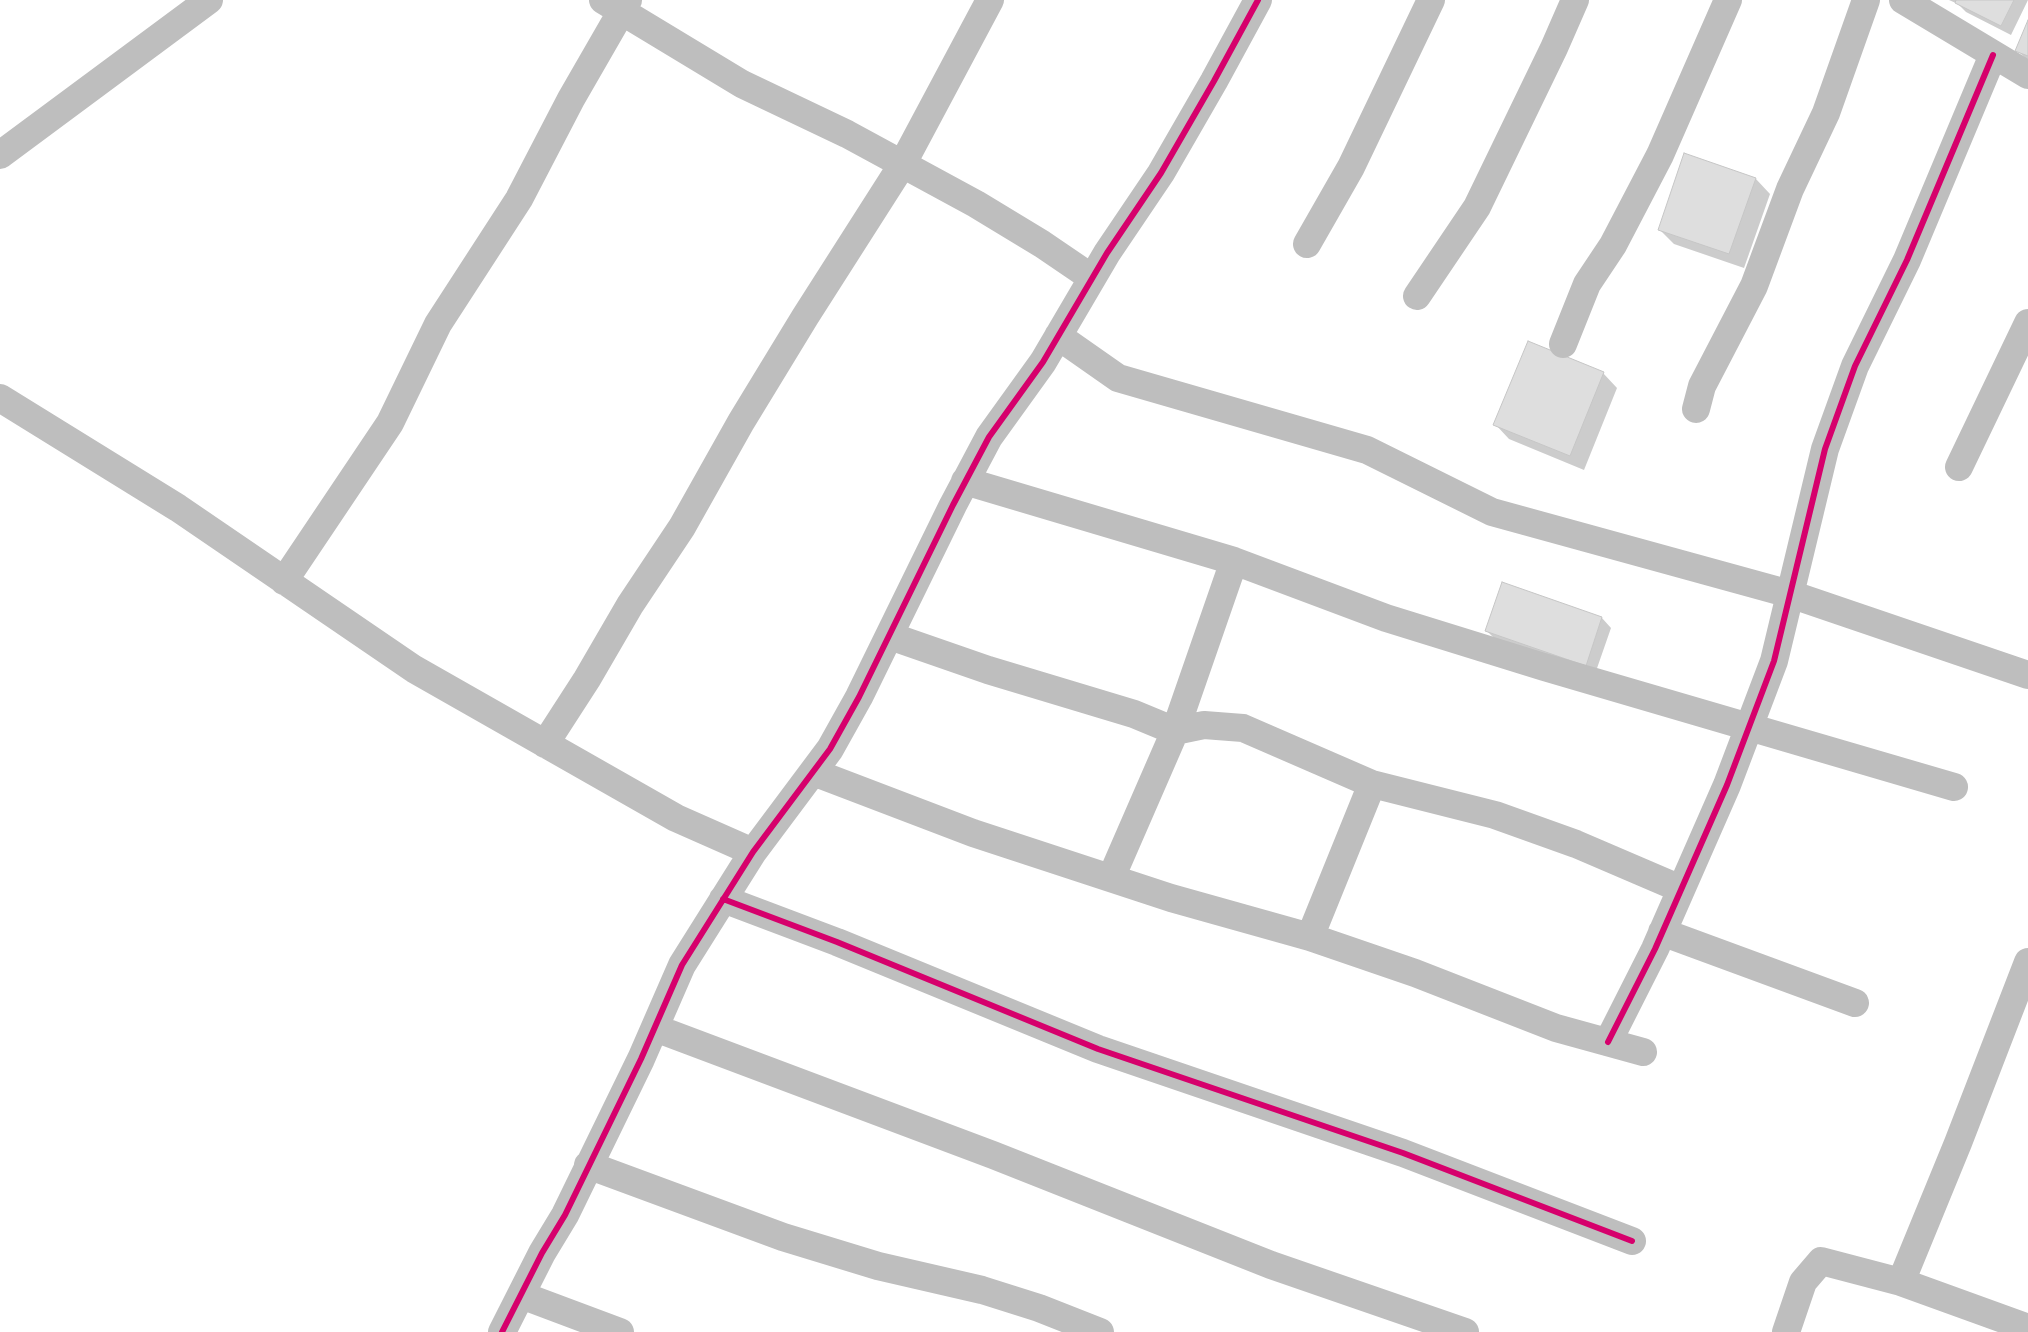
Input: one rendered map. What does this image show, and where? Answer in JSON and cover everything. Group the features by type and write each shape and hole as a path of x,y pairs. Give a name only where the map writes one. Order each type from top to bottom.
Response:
{"street":[{"path":"0,154 209,0"},
{"path":"545,744 630,605 682,528 740,422 804,317 902,164 990,0"},
{"path":"502,1332 565,1215 682,966 752,852 830,749 890,636 965,481 989,438 1043,362 1092,278 1160,173 1214,82 1258,0"},
{"path":"1308,244 1351,167 1431,0"},
{"path":"1417,296 1477,207 1554,48 1575,0"},
{"path":"1564,344 1587,284 1613,245 1660,155 1728,0"},
{"path":"1696,409 1702,386 1754,286 1790,189 1826,113 1866,0"},
{"path":"1903,0 2028,75"},
{"path":"284,581 390,423 438,324 519,199 572,99 618,4 742,84 847,134 902,164 992,214 1092,278"},
{"path":"1608,1042 1662,932 1728,785 1774,661 1825,449 1854,366 1907,260 1993,55"},
{"path":"1959,467 2028,323"},
{"path":"1058,336 1118,378 1367,450 1492,512 1790,594 2028,675"},
{"path":"0,398 178,508 414,669 676,818 752,852"},
{"path":"965,481 1234,561 1386,618 1749,728 1954,787"},
{"path":"1111,878 1175,731 1234,561"},
{"path":"890,636 988,670 1134,714 1175,731 1204,725 1243,728 1372,784 1495,815 1576,844 1681,889"},
{"path":"813,772 973,833 1171,898 1310,936 1415,973 1556,1028 1643,1052"},
{"path":"1310,936 1372,784"},
{"path":"723,899 837,942 1098,1049 1403,1153 1632,1240"},
{"path":"1662,932 1855,1003"},
{"path":"1901,1282 1958,1143 2020,1007 2028,962"},
{"path":"654,1028 983,1152 1234,1251 1465,1332"},
{"path":"588,1165 783,1237 878,1266 982,1290 1040,1308 1100,1332"},
{"path":"1786,1332 1803,1282 1821,1261 1901,1282 2028,1328"},
{"path":"521,1294 620,1332"}],"building":[{"path":"1956,0 2014,0 2001,26 1955,3"},
{"path":"2028,20 2028,56 2015,51"},
{"path":"1684,153 1756,178 1729,254 1658,230"},
{"path":"1528,341 1604,372 1570,456 1493,425"},
{"path":"1502,582 1602,617 1586,666 1485,631"}],"cycle path":[{"path":"502,1332 542,1253 565,1215 641,1059 682,965 753,852 830,749 859,697 953,505 989,437 1043,362 1107,253 1161,173 1258,0"},
{"path":"1608,1042 1655,949 1727,785 1774,661 1825,449 1855,366 1907,260 1993,55"},
{"path":"723,899 837,942 1098,1049 1403,1153 1632,1241"}]}
